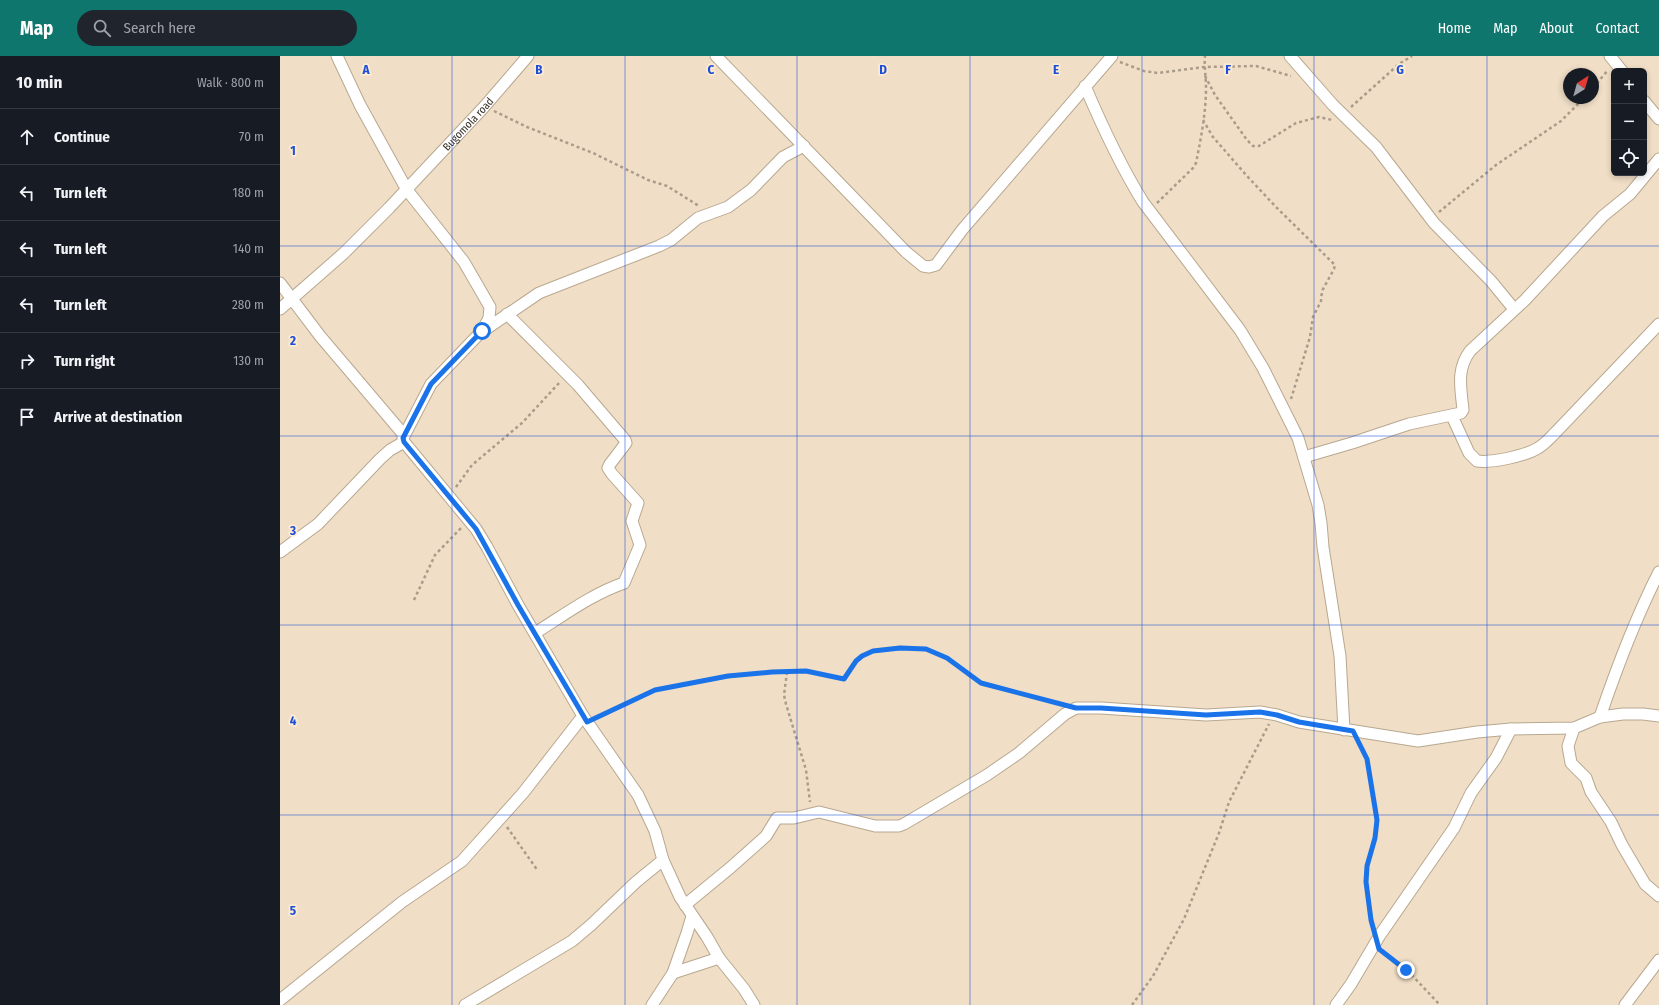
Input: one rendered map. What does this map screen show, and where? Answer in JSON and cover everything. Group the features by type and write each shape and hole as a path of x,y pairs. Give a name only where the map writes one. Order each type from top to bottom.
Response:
{"street":[{"path":"337,56 360,105 406,190 464,262 488,302 490,308 489,318 482,331"},
{"name":"Bugomola road","path":"280,309 344,253 406,190 484,107 528,56"},
{"path":"716,56 906,252 920,264 929,267 936,265 944,256 962,230 1111,57"},
{"path":"1290,56 1343,116 1376,147 1430,217 1491,280 1514,309"},
{"path":"1085,86 1113,149 1132,184 1149,210 1240,330 1256,355 1298,438 1318,505 1349,730"},
{"path":"1646,104 1659,119"},
{"path":"280,552 318,524 380,458 404,438 431,384 482,331 539,293 671,240 698,218 728,207 757,185 783,157 804,146"},
{"path":"1304,457 1409,424 1461,414 1463,410 1460,372 1464,359 1470,351 1525,300 1603,216 1630,194 1659,160"},
{"path":"280,283 320,336 404,438 448,497 468,520 487,547 518,605 585,719 642,803 655,831 663,860 685,905 707,937 719,958 744,989 754,1005"},
{"path":"507,314 567,374 626,441 608,468 638,502 632,521 640,544 624,582 582,603 535,633"},
{"path":"1452,416 1469,453 1477,461 1500,460 1528,453 1538,448 1555,433 1659,324"},
{"path":"1600,717 1619,661 1642,605 1659,572"},
{"path":"685,905 766,836 777,818 798,817 820,812 875,826 899,826 987,775 1019,753 1065,714 1076,708 1101,708 1206,715 1260,712 1299,722 1425,740 1454,734 1511,729 1574,728 1600,717 1623,714 1659,716"},
{"path":"284,1005 280,1000 402,902 462,861 501,818 585,719"},
{"path":"1574,728 1568,746 1571,763 1586,778 1591,792 1604,811 1645,884 1659,896"},
{"path":"1336,1005 1351,984 1377,940 1454,828 1471,793 1496,758 1511,729"},
{"path":"465,1005 572,940 591,925 636,882 663,860"},
{"path":"652,1005 673,973 692,916"},
{"path":"673,973 719,958"},
{"path":"1625,1005 1659,960"}],"path":[{"path":"1149,210 1195,165 1203,120 1206,87 1204,67 1205,56"},
{"path":"1343,116 1377,82 1399,64 1412,56"},
{"path":"1111,57 1144,71 1158,73 1204,67 1256,66 1292,76"},
{"path":"1599,81 1615,63"},
{"path":"1205,76 1215,95 1247,140 1256,147 1296,123 1312,118 1319,117 1352,124"},
{"path":"1430,217 1441,212 1496,165 1561,121 1579,104"},
{"path":"484,107 527,127 593,152 648,180 667,186 710,213"},
{"path":"1203,120 1213,137 1242,170 1276,207 1335,265 1322,292 1321,301 1313,317 1310,337 1286,413"},
{"path":"448,497 472,465 522,423 567,374"},
{"path":"414,600 435,555 468,520"},
{"path":"585,719 655,690 728,676 806,671 844,679 856,661 862,656 873,651 900,648 926,649 947,658 981,683 1076,708"},
{"path":"787,672 784,695 806,770 812,814"},
{"path":"1132,1005 1154,976 1184,919 1219,833 1229,802 1274,715"},
{"path":"1349,730 1367,759 1377,820 1375,838 1367,866 1366,882 1371,920 1377,940 1381,952 1406,970 1440,1005"},
{"path":"501,818 538,871"}],"route":[{"path":"482,331 457,359 431,384 406,430 403,438 404,442 456,507 476,529 518,605 587,722 655,690 728,676 806,671 844,679 856,661 862,656 873,651 900,648 926,649 947,658 981,683 1076,708 1089,707 1206,715 1260,712 1277,715 1299,722 1353,731 1367,759 1377,820 1375,838 1367,866 1366,882 1367,899 1371,920 1381,952 1406,970"}]}
